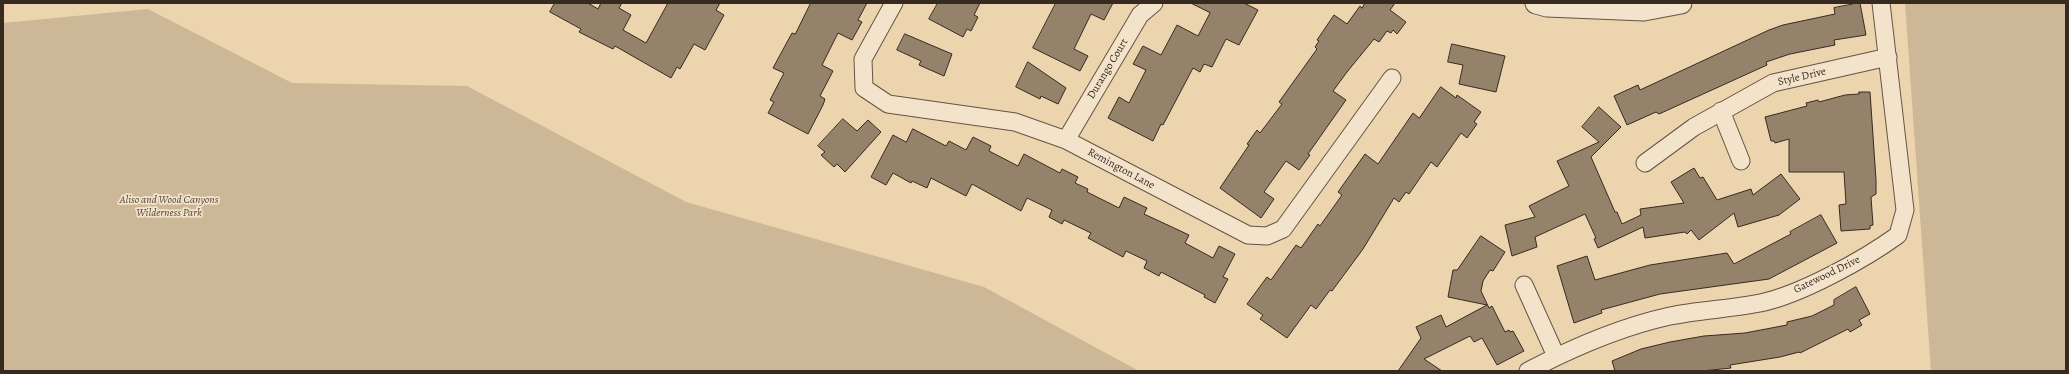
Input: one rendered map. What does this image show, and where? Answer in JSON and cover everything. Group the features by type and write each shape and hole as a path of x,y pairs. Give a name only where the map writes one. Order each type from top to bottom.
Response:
{"street":[{"name":"Remington Lane","path":"894,3 863,59 864,88 888,104 1015,122 1066,140 1248,235 1268,236 1283,229 1392,78"},
{"name":"Durango Court","path":"1066,140 1140,15 1154,3"},
{"path":"1536,3 1547,6 1644,10 1682,3"},
{"name":"Gatewood Drive","path":"1528,371 1556,356 1627,328 1670,316 1768,300 1803,288 1877,250 1898,235 1905,210 1881,3"},
{"name":"Style Drive","path":"1645,163 1694,126 1773,83 1888,56"},
{"path":"1721,111 1741,161"},
{"path":"1524,285 1556,356"}],"green space":[{"path":"1905,3 2066,3 2066,371 1931,371"},
{"name":"Aliso and Wood Canyons Wilderness Park","path":"148,9 292,83 467,86 686,202 984,287 1139,371 3,371 3,23"}],"building":[{"path":"555,3 588,3 598,9 601,3 622,3 619,8 631,15 623,30 646,43 668,3 720,3 716,10 724,15 705,50 694,44 680,69 677,67 671,78 615,46 613,49 579,32 581,29 550,12"},
{"path":"811,3 867,3 858,20 862,22 852,40 838,33 822,65 833,71 820,96 825,99 823,105 808,134 768,113 774,102 770,100 784,73 773,68 792,33 795,34"},
{"path":"938,3 980,3 974,15 978,17 971,31 967,29 963,37 929,19"},
{"path":"1056,3 1113,3 1104,20 1091,14 1074,49 1088,56 1080,71 1033,48"},
{"path":"1191,3 1244,3 1258,10 1239,45 1226,39 1212,67 1204,64 1200,72 1193,68 1153,141 1108,118 1119,97 1129,103 1146,70 1133,64 1143,46 1161,55 1177,25 1198,36 1210,13"},
{"path":"1365,3 1395,3 1390,10 1406,22 1397,34 1393,30 1391,33 1387,31 1379,42 1374,39 1347,72 1333,91 1346,100 1308,154 1310,155 1299,170 1286,161 1264,192 1274,199 1261,218 1220,188 1249,145 1247,144 1257,130 1260,133 1282,104 1279,102 1317,49 1315,47 1319,41 1317,40 1334,15 1347,24 1360,6 1362,8"},
{"path":"1860,3 1866,35 1834,40 1835,45 1790,54 1766,62 1767,65 1659,114 1656,112 1627,125 1614,96 1638,85 1640,90 1769,30 1783,25 1835,14 1834,8"},
{"path":"905,34 952,54 944,76 919,65 921,61 897,50"},
{"path":"1452,44 1505,56 1496,92 1459,84 1463,65 1448,62"},
{"path":"1028,62 1066,88 1058,104 1041,96 1040,99 1016,87"},
{"path":"1441,87 1456,98 1457,95 1481,112 1474,122 1477,124 1467,138 1461,133 1437,167 1431,162 1409,194 1406,192 1399,202 1394,198 1363,249 1332,291 1330,290 1316,309 1311,305 1287,338 1260,319 1263,315 1247,304 1267,277 1271,280 1296,245 1301,248 1318,224 1320,226 1342,195 1338,192 1365,154 1378,164 1413,113 1419,118"},
{"path":"1859,92 1870,92 1876,180 1876,194 1871,197 1873,225 1870,226 1870,229 1841,231 1839,205 1846,204 1844,172 1789,172 1789,139 1775,143 1774,141 1771,141 1765,117 1807,106 1806,103 1818,100 1819,102 1845,95 1859,94"},
{"path":"1599,107 1621,127 1591,157 1615,212 1617,212 1622,224 1641,215 1640,209 1684,203 1671,182 1694,168 1700,178 1703,177 1717,200 1751,189 1753,195 1781,174 1800,199 1779,215 1738,227 1734,213 1699,240 1691,230 1687,234 1685,232 1645,238 1643,227 1598,248 1594,239 1596,238 1585,214 1535,237 1537,247 1512,256 1505,225 1535,217 1529,206 1569,186 1557,161 1599,142 1582,127"},
{"path":"843,119 857,131 868,120 881,132 845,172 837,164 834,167 821,155 825,152 818,146"},
{"path":"913,129 946,146 949,141 966,150 973,137 991,146 989,151 1018,166 1024,154 1060,173 1062,169 1078,177 1075,183 1088,189 1087,192 1119,208 1124,197 1147,208 1144,214 1189,235 1185,243 1213,258 1219,246 1235,254 1223,277 1228,279 1215,303 1204,297 1205,295 1161,272 1159,276 1144,268 1147,261 1126,251 1123,257 1088,238 1091,233 1064,220 1062,224 1049,217 1052,210 1027,198 1021,211 972,184 966,196 931,178 927,188 912,181 911,183 893,173 886,185 871,177 893,135 906,142"},
{"path":"1821,215 1837,243 1769,279 1660,294 1601,310 1602,313 1574,323 1557,266 1587,256 1595,280 1650,265 1727,253 1734,264 1791,234 1790,232"},
{"path":"1481,236 1505,252 1493,271 1490,270 1483,281 1481,291 1489,308 1492,306 1505,332 1509,330 1510,332 1513,331 1524,351 1497,365 1482,338 1474,342 1470,336 1424,359 1442,371 1398,371 1421,338 1416,327 1441,315 1446,327 1487,305 1448,297 1453,270 1457,270"},
{"path":"1856,287 1870,314 1859,320 1862,325 1850,332 1848,329 1800,353 1730,365 1731,368 1702,371 1615,371 1612,361 1641,349 1704,336 1745,333 1787,325 1787,322 1812,316 1834,305 1834,300"}]}
